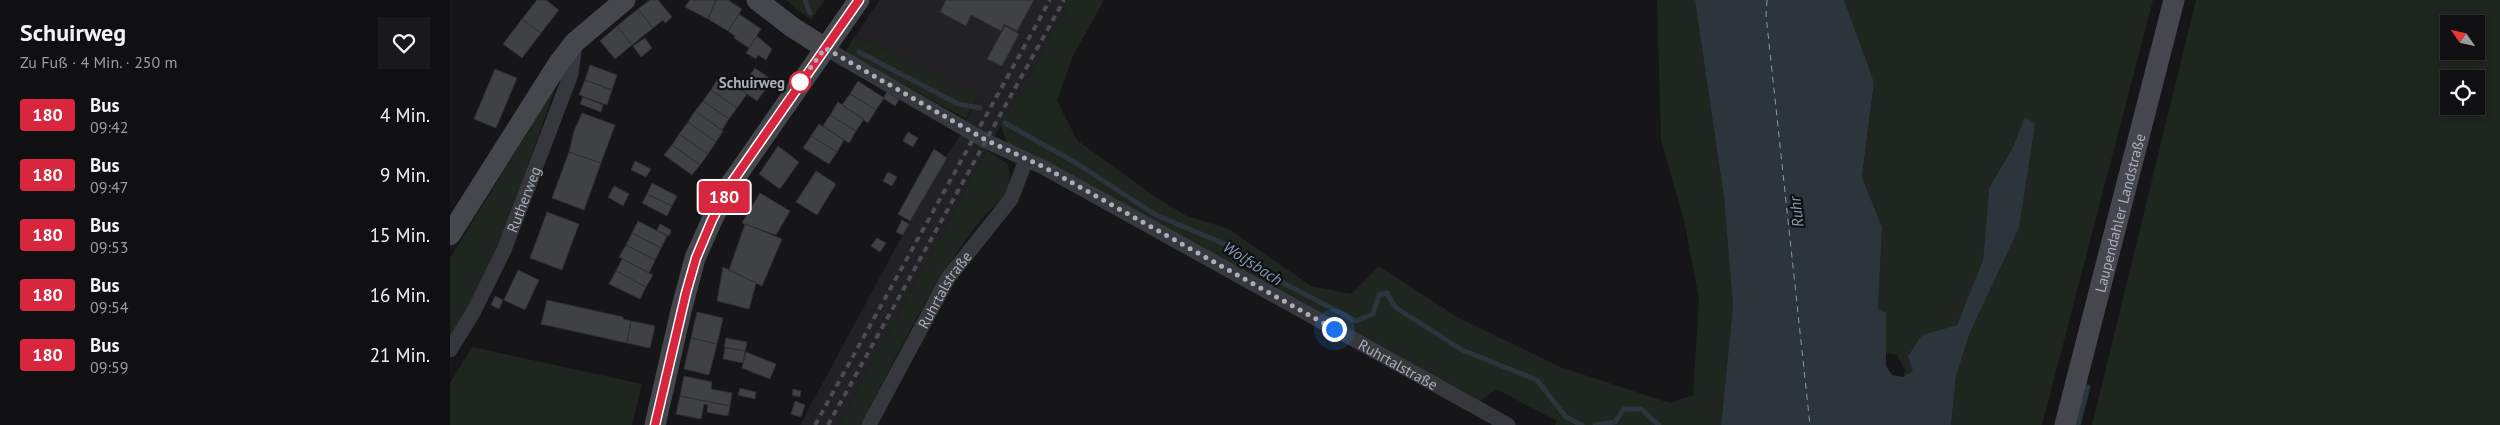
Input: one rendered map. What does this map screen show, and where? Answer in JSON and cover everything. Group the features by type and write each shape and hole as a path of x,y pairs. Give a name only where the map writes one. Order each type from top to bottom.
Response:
{"main road":[{"path":"450,235 558,64 575,42 626,0"},
{"path":"757,0 792,28 825,48"},
{"path":"655,425 683,302 696,258 712,220 730,185 859,0"},
{"name":"Laupendahler Landstraße","path":"2065,425 2174,0"}],"street":[{"name":"Rutherweg","path":"450,350 474,310 504,250 571,74 575,42"},
{"name":"Ruhrtalstraße","path":"825,48 976,135 1044,167 1508,425"},
{"name":"Ruhrtalstraße","path":"869,425 948,278 1011,199 1026,160"}],"shaded area":[{"path":"786,0 825,0 811,20"},
{"path":"880,0 1072,0 987,150 839,425 800,425 941,164 959,137 977,98 855,36"},
{"path":"1072,0 1104,0 1073,56 1057,101 1077,140 1154,196 1187,216 1229,229 1311,286 1351,294 1379,266 1457,317 1560,367 1670,403 1693,395 1699,299 1684,220 1661,140 1657,0 1695,0 1724,198 1733,306 1721,425 1555,425 1557,421 1496,389 1477,404 1006,142 1001,125"},
{"path":"1844,0 2153,0 2042,425 1951,425 1956,377 1969,335 2019,228 2025,118 2013,147 1989,188 1983,260 1957,325 1922,335 1913,371 1903,378 1905,370 1897,355 1886,353 1886,313 1878,309 1882,227 1862,177 1874,82"},
{"path":"2196,0 2500,0 2500,425 2092,425"},
{"path":"855,36 977,97 966,119 845,52"},
{"path":"556,86 497,247 468,309 450,338 450,258"},
{"path":"987,150 1008,164 1010,175 1007,191 980,221 946,269 916,320 861,425 839,425"},
{"path":"472,347 642,384 632,425 450,425 450,383"}],"water":[{"name":"Ruhr","path":"1695,0 1844,0 1874,82 1862,177 1882,227 1878,308 1886,313 1886,366 1892,375 1903,377 1913,371 1908,356 1922,335 1957,325 1983,260 1989,188 2013,147 2025,117 2035,124 2019,228 1969,335 1956,377 1951,425 1721,425 1733,306 1724,198"}],"building":[{"path":"537,0 546,0 559,10 541,33 522,19"},
{"path":"650,0 658,0 672,17 665,23 663,20 653,28 638,9"},
{"path":"690,0 716,0 708,19 685,7"},
{"path":"716,0 728,0 742,9 728,31 708,19"},
{"path":"946,0 1034,0 1017,31 1004,24 1001,31 971,15 966,26 940,12"},
{"path":"638,9 653,28 632,45 617,26"},
{"path":"739,14 761,29 749,48 734,38 735,36 728,31"},
{"path":"522,19 541,33 522,58 503,44"},
{"path":"617,26 632,45 615,59 600,41"},
{"path":"1005,26 1019,34 1002,66 987,59"},
{"path":"757,36 772,49 766,60 758,55 756,59 746,53"},
{"path":"645,38 652,48 641,57 633,46"},
{"path":"590,65 617,75 612,90 585,80"},
{"path":"755,68 772,80 757,101 740,89"},
{"path":"495,69 517,78 496,128 474,119"},
{"path":"720,75 747,94 737,108 711,90"},
{"path":"585,80 612,90 607,105 579,95"},
{"path":"858,81 884,98 876,110 850,94"},
{"path":"711,90 737,108 729,119 703,101"},
{"path":"887,92 899,100 895,106 883,98"},
{"path":"850,94 876,110 868,123 842,105"},
{"path":"583,97 603,105 601,112 580,104"},
{"path":"703,101 729,119 722,130 695,111"},
{"path":"838,102 864,119 856,131 830,115"},
{"path":"695,111 723,131 716,142 688,122"},
{"path":"582,113 615,125 601,163 569,152 574,131"},
{"path":"830,115 856,131 849,143 823,126"},
{"path":"688,122 716,142 708,154 679,134"},
{"path":"819,124 844,140 837,152 811,136"},
{"path":"908,132 918,138 913,147 903,141"},
{"path":"679,134 708,154 700,165 672,145"},
{"path":"811,136 837,152 829,164 803,148"},
{"path":"672,145 700,165 692,175 664,155"},
{"path":"778,146 799,162 780,189 759,174"},
{"path":"934,149 947,158 910,221 898,214"},
{"path":"569,152 601,163 584,210 552,198"},
{"path":"635,161 651,169 646,177 631,170"},
{"path":"816,171 836,184 817,215 796,202"},
{"path":"888,172 897,177 892,186 883,181"},
{"path":"652,183 677,196 672,206 647,194"},
{"path":"614,186 629,194 623,206 608,197"},
{"path":"760,193 790,211 776,235 742,223"},
{"path":"647,194 672,206 667,216 642,203"},
{"path":"547,212 579,224 562,270 530,258"},
{"path":"902,220 909,224 903,235 896,232"},
{"path":"638,221 667,236 661,248 632,233"},
{"path":"660,224 671,230 669,236 657,230"},
{"path":"745,224 782,239 762,286 729,270"},
{"path":"632,233 661,248 655,260 626,245"},
{"path":"877,238 886,243 880,252 871,246"},
{"path":"626,245 655,260 649,273 619,257"},
{"path":"622,259 653,275 646,287 616,271"},
{"path":"723,267 756,283 749,309 717,301"},
{"path":"518,270 539,280 525,310 504,300"},
{"path":"616,271 646,287 640,299 609,284"},
{"path":"495,296 503,300 499,309 491,305"},
{"path":"547,300 623,317 623,319 631,321 627,343 541,324"},
{"path":"697,312 723,318 717,344 691,338"},
{"path":"631,321 655,326 650,348 627,343"},
{"path":"691,338 717,344 709,375 684,369"},
{"path":"726,338 747,342 745,351 724,347"},
{"path":"725,348 745,351 743,363 723,359"},
{"path":"746,352 776,364 770,379 742,368"},
{"path":"684,376 712,382 711,389 732,393 730,406 680,396"},
{"path":"740,388 756,392 755,399 738,395"},
{"path":"793,389 801,391 800,397 792,395"},
{"path":"680,396 730,406 728,416 707,412 708,405 704,404 701,419 676,414"},
{"path":"795,401 805,405 801,417 791,414"}],"waterway":[{"name":"Wolfsbach","path":"805,0 810,13"},
{"name":"Wolfsbach","path":"859,52 958,104 980,108"},
{"name":"Wolfsbach","path":"1005,123 1076,163 1156,215 1234,248 1268,275 1356,321 1373,314 1379,295 1387,293 1395,307 1462,350 1537,380 1566,417 1582,425"},
{"path":"2078,425 2088,387"},
{"name":"Wolfsbach","path":"1595,425 1615,422 1624,409 1641,409 1659,425"}],"ferry route":[{"path":"1767,0 1766,15 1810,425"}],"railway":[{"path":"815,425 1050,0"},
{"path":"828,425 1064,0"}],"bus line":[{"name":"180","path":"655,425 686,293 696,258 712,220 730,185 799,83 859,0"}],"place":[{"name":"Schuirweg","path":"800,82"}],"route":[{"path":"800,82 825,48 986,140 1044,167 1334,329"}]}
